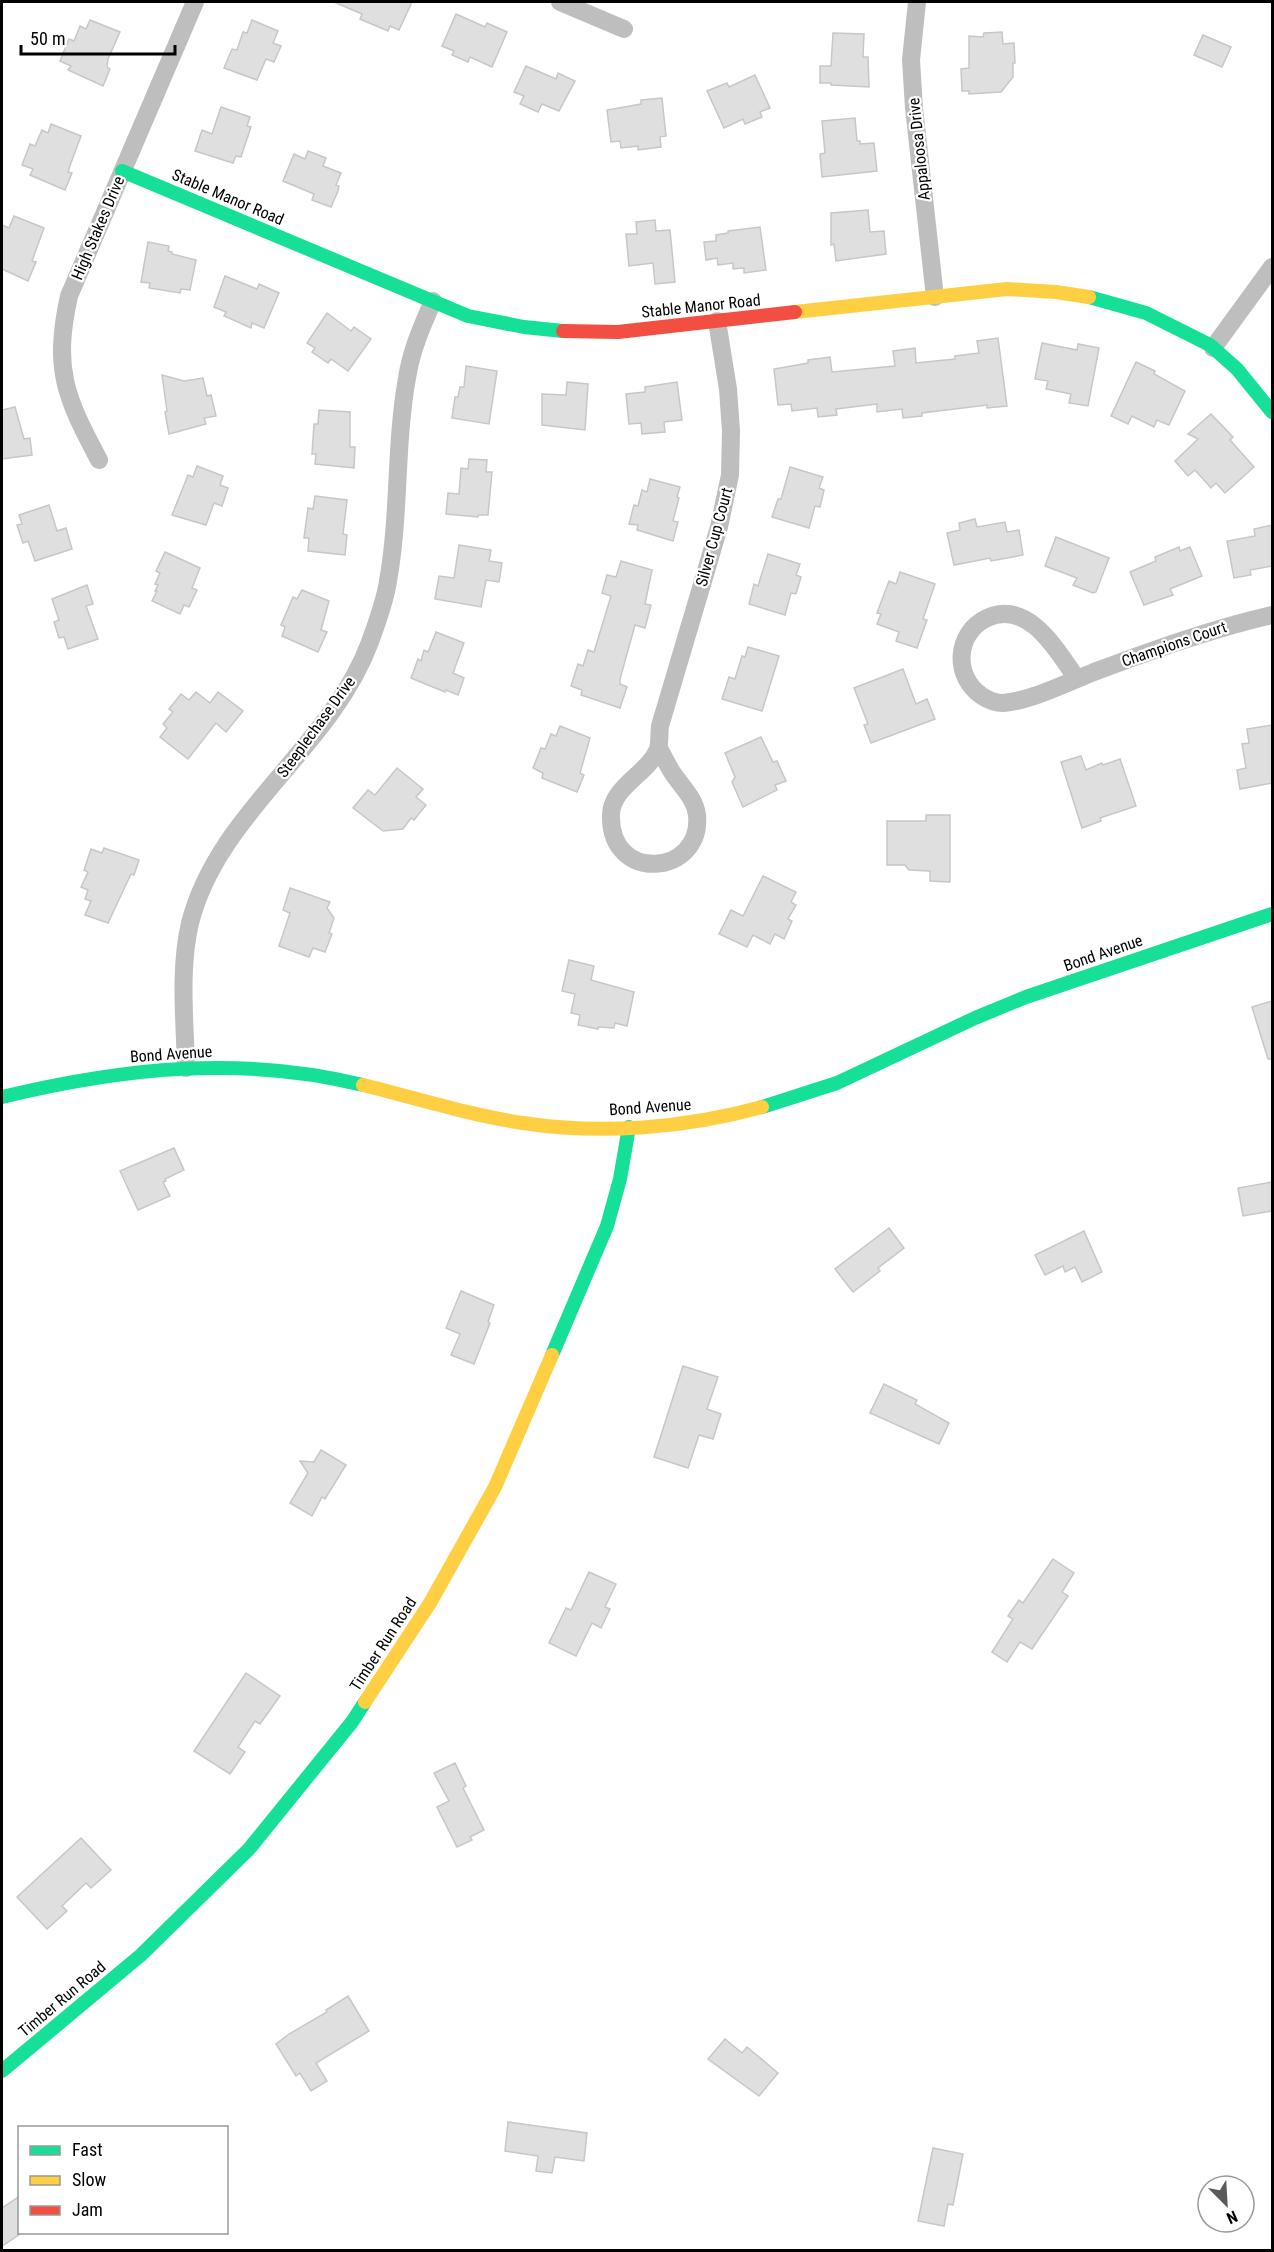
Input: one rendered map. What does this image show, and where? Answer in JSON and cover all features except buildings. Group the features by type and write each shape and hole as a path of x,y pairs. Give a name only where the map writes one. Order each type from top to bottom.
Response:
{"street":[{"name":"High Stakes Drive","path":"99,460 75,416 64,385 61,354 62,327 69,296 195,2"},
{"path":"560,2 624,29"},
{"name":"Appaloosa Drive","path":"918,2 911,60 913,99 935,297"},
{"name":"Stable Manor Road","path":"122,171 468,316 499,324 564,333 618,332 1008,289 1091,295 1132,306 1176,326 1213,348 1244,378 1272,412"},
{"path":"1213,348 1272,267"},
{"name":"Steeplechase Drive","path":"186,1068 183,976 190,924 199,898 222,851 341,699 361,662 380,614 392,558 402,407 407,376 417,339 433,301"},
{"name":"Silver Cup Court","path":"658,748 669,768 689,795 697,814 694,835 683,854 663,863 651,865 642,864 623,853 613,834 611,811 614,801 650,762 658,748 660,726 719,527 730,475 731,431 728,389 717,321"},
{"name":"Champions Court","path":"1077,679 1038,628 1017,616 994,615 984,619 973,628 962,648 962,665 968,684 988,699 1001,703 1018,701 1198,634 1272,615"},
{"name":"Bond Avenue","path":"2,1097 38,1087 110,1075 186,1068 235,1067 322,1076 478,1115 525,1124 629,1127 732,1115 822,1089 990,1011 1115,966 1272,914"},
{"name":"Timber Run Road","path":"2,2071 141,1955 249,1849 346,1730 394,1661 430,1603 495,1487 607,1226 620,1179 629,1127"}],"traffic: fast":[{"path":"122,171 468,316 524,327 563,331"},
{"path":"1089,297 1146,313 1210,345 1237,369 1272,412"},
{"path":"762,1107 837,1083 975,1018 1026,997 1272,914"},
{"path":"2,1097 92,1079 182,1069 272,1070 363,1085"},
{"path":"552,1355 607,1226 620,1179 629,1127"},
{"path":"2,2071 141,1955 249,1849 352,1722 365,1702"}],"traffic: slow":[{"path":"795,312 1007,289 1089,297"},
{"path":"363,1085 503,1120 583,1129 674,1124 762,1107"},
{"path":"365,1702 430,1603 495,1487 552,1355"}],"traffic: jam":[{"path":"563,331 618,332 795,312"}]}
